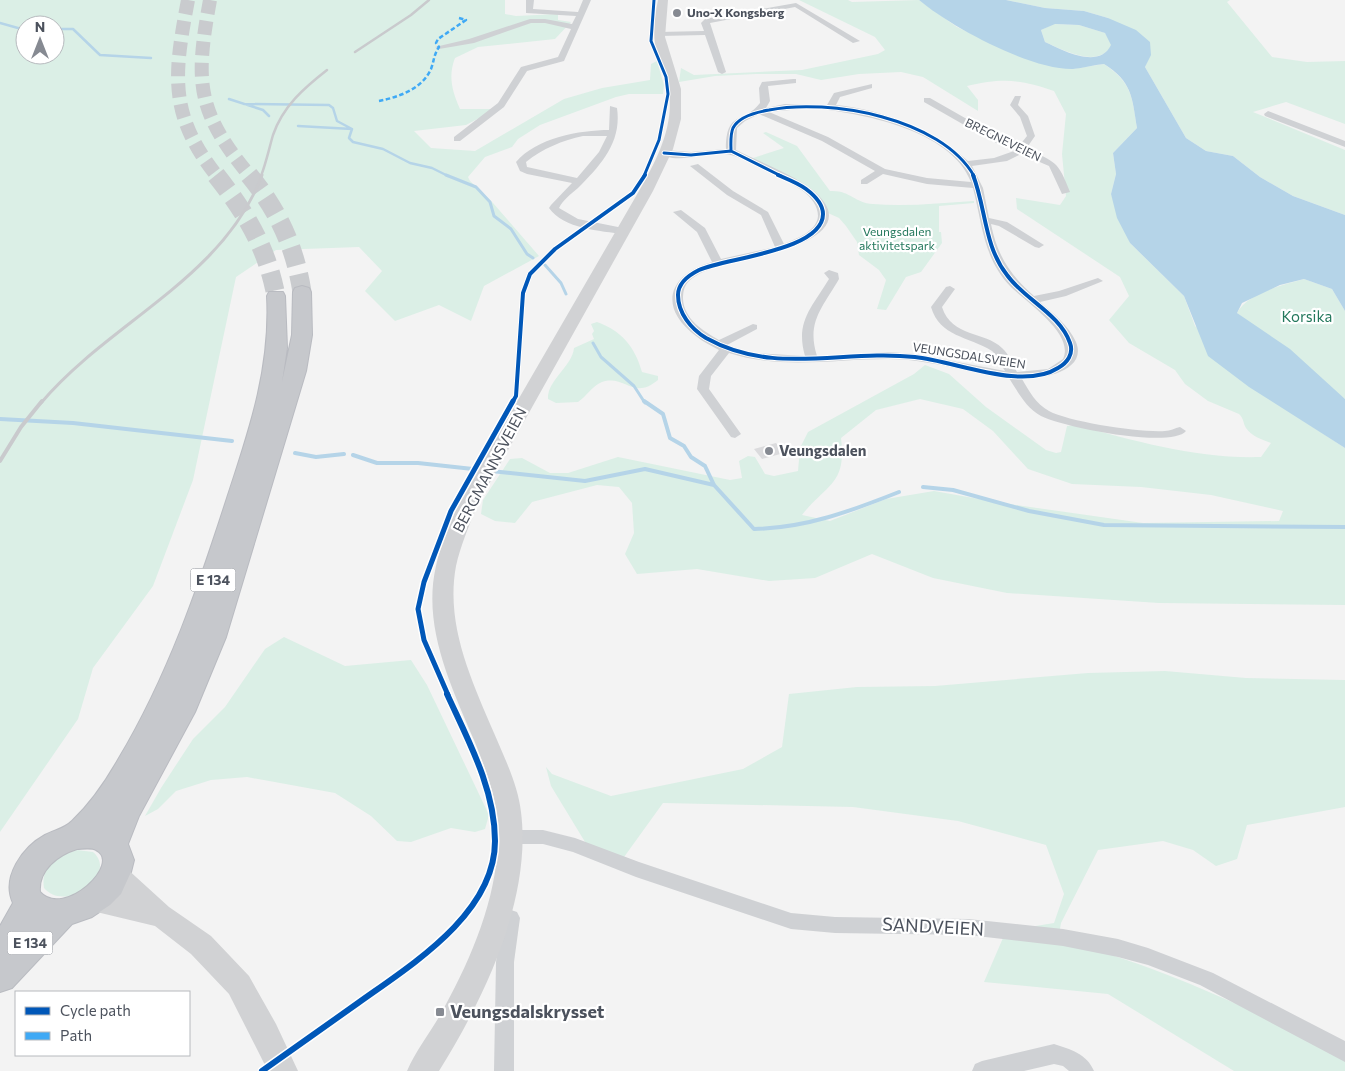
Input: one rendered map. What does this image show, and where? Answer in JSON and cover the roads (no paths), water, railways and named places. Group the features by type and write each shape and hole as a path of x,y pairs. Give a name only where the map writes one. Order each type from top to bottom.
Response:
{"highway":[{"name":"E 134","path":"76,836 97,836 113,845 125,814 181,712 198,673 224,604 296,371 302,335 302,292"},
{"name":"E 134","path":"63,912 44,911 30,902 24,886 31,866 47,849 76,836 109,801 135,758 168,695 194,636 215,576 272,384 278,338 276,296"},
{"path":"113,845 119,856 116,875"},
{"name":"E 134","path":"0,977 19,955 63,912 92,901 107,889 116,875"},
{"name":"E 134","path":"0,957 30,902"}],"main road":[{"name":"BERGMANNSVEIEN","path":"422,1071 448,1030 484,953 506,877 511,837 510,816 504,788 456,668 445,635 441,601 445,570 454,536 470,502 624,231 664,153 676,114 675,86 662,52 659,34 663,0"},
{"path":"116,875 140,897 155,907 160,915 190,935 216,959 239,986 271,1044 283,1071"},
{"path":"92,901 122,906 147,914 160,915"}],"street":[{"path":"530,0 529,11 580,14"},
{"path":"457,139 501,105 524,69 555,62 562,58 574,34 574,27 587,0"},
{"path":"722,72 705,23 708,21 796,5 856,40"},
{"path":"439,47 471,41 530,21 542,20 574,27"},
{"path":"659,34 708,33"},
{"path":"793,81 766,84 763,88 766,95 766,103 758,112 825,139 882,170 927,181 976,185"},
{"path":"831,106 836,95 869,86"},
{"path":"966,164 1003,158 1022,150 1031,136 1024,116 1014,105 1018,98"},
{"name":"BREGNEVEIEN","path":"926,100 997,140 1052,164 1057,170 1065,192"},
{"name":"VEUNGSDALSVEIEN","path":"790,105 831,106 864,113 914,130 949,150 966,164 976,185 995,260 1008,277 1063,332 1070,343 1071,353 1068,361 1055,371 1038,376 1012,375 902,355 774,359 722,347 700,334 691,326 683,314 677,298 678,288 689,275 718,263 782,248 806,238 820,227 824,215 820,203 806,189 731,151 733,127 743,119 758,112 790,105"},
{"path":"613,108 615,116 608,146 599,160 554,206 555,212 590,225 624,231"},
{"path":"1268,114 1345,144"},
{"path":"579,181 530,172 523,169 521,162 567,135 582,132 612,133"},
{"path":"664,153 692,155 731,151"},
{"path":"695,166 725,190 758,208 765,214 777,244 782,248"},
{"path":"864,182 882,170"},
{"path":"678,212 701,230 718,263"},
{"path":"984,219 1003,224 1039,245"},
{"path":"812,359 805,332 812,314 834,279 834,275 829,273"},
{"path":"1030,300 1076,293 1098,281"},
{"path":"950,289 936,307 940,319 954,330 998,350 1027,398 1044,413 1066,421 1147,435 1168,435 1180,431"},
{"path":"735,434 703,389 706,376 722,347 753,326"},
{"name":"SANDVEIEN","path":"511,837 543,836 574,845 636,869 791,921 816,925 923,923 1038,935 1118,948 1182,970 1246,997 1345,1052"},
{"path":"504,1071 504,962 511,918"},
{"path":"982,1071 1054,1054 1069,1058 1084,1071"}],"water":[{"path":"919,0 1006,0 1045,8 1084,11 1108,18 1136,30 1150,42 1151,55 1145,67 1186,138 1206,151 1233,156 1260,177 1293,196 1345,215 1345,311 1332,289 1304,279 1280,285 1242,303 1237,313 1290,349 1345,399 1345,448 1249,387 1208,356 1184,296 1130,243 1117,218 1111,194 1116,174 1113,153 1137,128 1132,98 1120,77 1104,64 1073,69 1056,67 1014,55 971,34 933,11","holes":["1055,24 1079,25 1105,33 1111,45 1098,56 1080,56 1045,42 1041,30"]}],"waterway":[{"path":"0,23 15,27"},
{"path":"65,29 73,29 100,55 151,58"},
{"path":"229,99 244,104"},
{"path":"244,104 329,105 333,108 337,121 352,129"},
{"path":"244,104 263,110 269,116"},
{"path":"298,126 352,129"},
{"path":"352,129 349,138 353,142 383,149 410,163 432,168 446,175"},
{"path":"446,175 476,187 490,202 494,216 511,229 527,254 533,258"},
{"path":"545,265 561,283 566,294"},
{"path":"593,343 601,357 634,386 645,403"},
{"path":"644,401 663,414 670,438 684,446 691,457 705,466 714,485"},
{"path":"0,419 73,423 232,441"},
{"path":"295,453 316,457 344,454"},
{"path":"353,455 377,463 418,463 482,470"},
{"path":"491,471 585,481 645,469 714,485"},
{"path":"714,485 754,529 810,522 846,512 899,492"},
{"path":"923,487 953,490 1029,511 1104,525 1345,527"}],"tunnel":[{"path":"188,0 180,50 179,92 183,113 190,133 201,154 217,176"},
{"path":"210,0 202,53 204,94 219,133 250,176"},
{"path":"216,175 237,203 254,232 267,262 276,296"},
{"path":"249,175 269,202 284,230 295,260 302,292"}],"railway":[{"path":"355,52 411,15 429,0"},
{"path":"261,176 273,135 282,115 295,98 327,70"},
{"path":"41,403 68,374 162,298 221,243 244,211 262,175"},
{"path":"0,461 21,427 42,401"}],"place":[{"name":"Uno-X Kongsberg","path":"677,13"},
{"name":"Veungsdalen","path":"769,451"},
{"name":"Veungsdalskrysset","path":"440,1012"}],"park label":[{"name":"Veungsdalen aktivitetspark","path":"897,239"},
{"name":"Korsika","path":"1307,317"}]}
